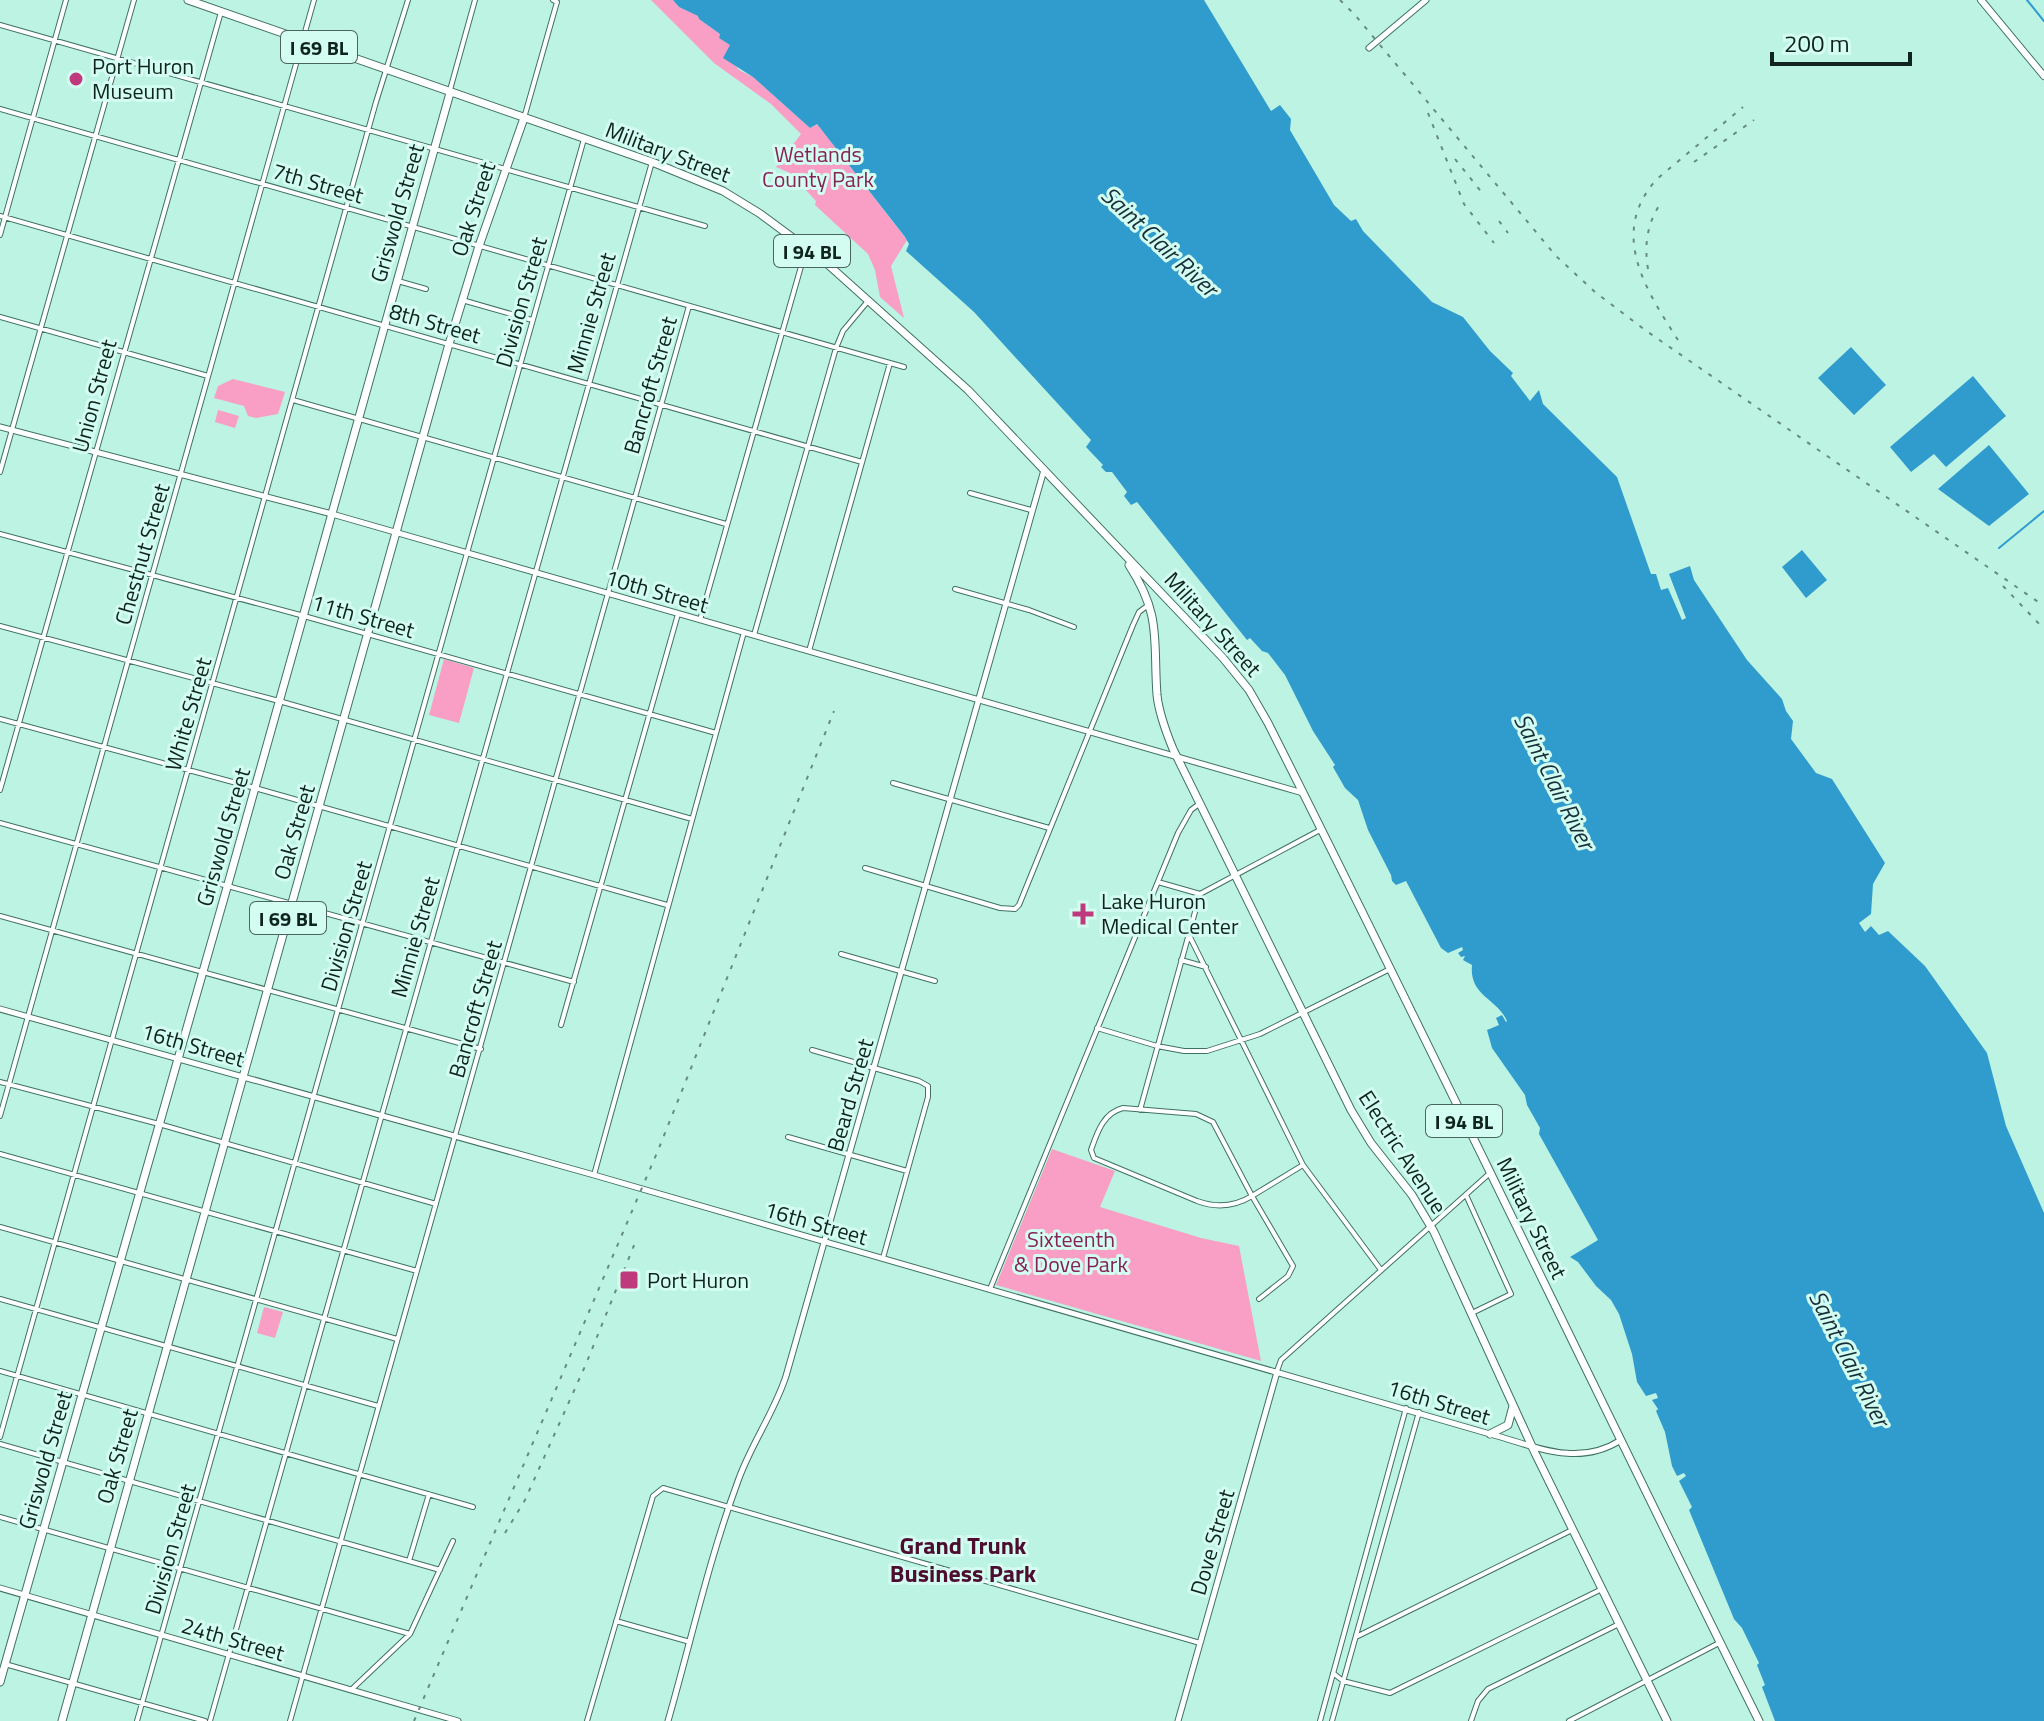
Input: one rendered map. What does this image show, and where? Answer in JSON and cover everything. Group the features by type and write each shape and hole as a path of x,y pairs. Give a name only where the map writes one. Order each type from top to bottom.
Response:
{"main road":[{"name":"Military Street","path":"188,0 652,162 723,191 807,247 968,390 1223,658 1249,690 1304,793 1759,1721"},
{"path":"1981,0 2044,76"},
{"name":"Griswold Street","path":"0,1682 450,93"},
{"name":"Oak Street","path":"62,1721 449,344 524,118"},
{"name":"Electric Avenue","path":"1122,552 1148,602 1156,633 1159,710 1177,758 1363,1131 1412,1195 1431,1226 1572,1530 1667,1721"},
{"path":"1148,602 1156,596 1168,599"},
{"path":"1490,1434 1508,1425 1514,1403"}],"street":[{"path":"0,235 2,217 66,0"},
{"path":"0,472 134,0"},
{"name":"Chestnut Street","path":"0,1116 314,0"},
{"name":"White Street","path":"0,1437 346,208 408,0"},
{"name":"Griswold Street","path":"450,93 475,0"},
{"path":"1369,48 1426,0"},
{"name":"Oak Street","path":"524,118 555,1"},
{"name":"Union Street","path":"0,790 221,12"},
{"path":"0,25 705,226"},
{"name":"7th Street","path":"0,109 904,367"},
{"name":"Division Street","path":"137,1721 584,139"},
{"name":"Minnie Street","path":"208,1721 230,1655 652,162"},
{"name":"8th Street","path":"2,217 862,462"},
{"path":"700,620 807,247"},
{"path":"397,281 426,289"},
{"path":"462,300 532,320"},
{"path":"754,635 836,348 843,331 868,301"},
{"name":"Bancroft Street","path":"290,1721 689,306"},
{"path":"0,317 208,376"},
{"path":"809,651 890,363"},
{"path":"293,400 726,524"},
{"name":"10th Street","path":"0,427 332,514 1304,793"},
{"name":"Beard Street","path":"668,1721 743,1466 779,1399 1044,470"},
{"path":"970,493 1031,510"},
{"name":"11th Street","path":"0,534 304,616 716,733"},
{"path":"955,589 1005,602 1074,627"},
{"path":"865,868 1000,908 1015,909 1022,899 1136,617 1148,602"},
{"path":"561,1025 678,614"},
{"path":"0,626 279,701 692,819"},
{"path":"594,1175 744,632"},
{"path":"0,719 667,905"},
{"path":"893,783 1049,828"},
{"path":"990,1289 1158,882 1191,810 1201,803"},
{"path":"0,823 574,982"},
{"path":"1140,1110 1200,894 1322,829"},
{"path":"1158,882 1200,894"},
{"path":"0,916 481,1049"},
{"path":"1189,935 1303,1165 1381,1270"},
{"path":"841,954 935,981"},
{"path":"1181,960 1206,967"},
{"path":"1097,1028 1157,1046 1207,1051 1260,1034 1392,968"},
{"name":"16th Street","path":"0,1009 594,1175 1490,1434 1579,1456 1600,1451 1622,1440"},
{"path":"812,1050 926,1083 929,1089 883,1258"},
{"path":"0,1082 436,1204"},
{"path":"1259,1299 1288,1276 1293,1266 1252,1196 1218,1128 1209,1118 1196,1114 1123,1108 1110,1113 1093,1144 1091,1155 1205,1204 1230,1205 1252,1196 1303,1165"},
{"path":"788,1137 907,1171"},
{"path":"0,1154 417,1271"},
{"path":"1277,1371 1281,1360 1490,1173"},
{"path":"1466,1195 1511,1294 1472,1313"},
{"path":"0,1227 397,1339"},
{"path":"0,1299 378,1406"},
{"path":"0,1371 473,1507"},
{"name":"Dove Street","path":"1178,1721 1277,1371"},
{"path":"1320,1721 1406,1408"},
{"path":"1332,1721 1419,1412"},
{"path":"0,1444 440,1570"},
{"path":"587,1721 653,1496 657,1491 668,1489 1200,1643"},
{"path":"409,1561 429,1494"},
{"path":"0,1517 410,1634"},
{"path":"1356,1637 1572,1530"},
{"path":"351,1690 410,1634 453,1541"},
{"name":"24th Street","path":"0,1588 458,1721"},
{"path":"1333,1673 1343,1681 1390,1693 1602,1589"},
{"path":"616,1621 690,1642"},
{"path":"1471,1721 1483,1694 1619,1624"},
{"path":"1569,1721 1721,1642"},
{"path":"5,1664 208,1721"}],"green space":[{"name":"Wetlands County Park","path":"651,0 673,0 679,7 699,16 720,34 719,38 731,45 739,70 753,77 810,128 817,124 907,240 891,266 904,318 880,297 875,270 868,254 815,205 816,201 790,173 776,167 801,134 771,104 714,63"},
{"path":"233,379 285,392 278,414 256,418 248,416 244,406 214,398 218,386"},
{"path":"218,410 239,416 235,428 215,422"},
{"path":"444,659 474,668 459,723 429,715"},
{"name":"Sixteenth & Dove Park","path":"1052,1149 1115,1171 1100,1207 1201,1238 1239,1246 1261,1361 996,1285"},
{"path":"264,1307 283,1312 275,1338 257,1333"}],"water":[{"name":"Saint Clair River","path":"673,0 1204,0 1271,111 1280,105 1291,119 1290,130 1334,205 1351,221 1356,219 1363,231 1432,302 1463,317 1490,351 1513,373 1511,376 1530,401 1539,390 1543,404 1617,477 1651,574 1656,574 1661,590 1668,588 1682,620 1686,618 1669,574 1690,566 1694,580 1747,660 1782,699 1793,721 1791,739 1816,773 1832,779 1885,863 1873,884 1871,914 1859,923 1865,932 1871,926 1879,935 1888,931 1925,966 1987,1053 2006,1126 2044,1213 2044,1721 1775,1721 1762,1687 1765,1685 1757,1665 1759,1663 1742,1628 1734,1619 1689,1510 1692,1507 1679,1481 1686,1476 1684,1473 1677,1476 1672,1466 1665,1432 1652,1400 1658,1398 1656,1393 1646,1396 1637,1382 1632,1354 1611,1300 1570,1257 1598,1240 1539,1134 1540,1128 1525,1095 1492,1048 1487,1030 1499,1025 1496,1018 1502,1015 1507,1021 1503,1013 1475,984 1472,965 1458,953 1463,950 1462,947 1448,953 1441,948 1406,881 1396,885 1392,881 1358,800 1345,788 1285,675 1268,653 1250,638 1247,640 1137,502 1131,505 1124,496 1127,492 1112,472 1106,472 1086,447 1091,440 974,312 906,251 909,244 905,237 817,124 810,128 753,77 723,58 730,45 698,16 679,7"},
{"path":"1851,347 1886,385 1854,415 1818,378"},
{"path":"1973,376 2006,416 1946,467 1934,454 1911,472 1890,447"},
{"path":"1989,445 2029,494 1989,526 1938,489"},
{"path":"1802,550 1827,580 1806,598 1782,567"}],"waterway":[{"path":"2027,0 2044,21"},
{"path":"1999,548 2044,511"}],"railway":[{"path":"1340,0 1556,256 1595,292 1645,330 2044,606"},
{"path":"1678,340 1644,281 1637,261 1635,220 1643,199 1657,179 1743,107"},
{"path":"1428,113 1464,204 1494,243"},
{"path":"1694,162 1754,120"},
{"path":"1455,159 1483,194"},
{"path":"1648,269 1648,234 1662,201"},
{"path":"1499,221 1508,233"},
{"path":"2003,586 2044,629"},
{"path":"414,1721 659,1148 834,711"},
{"path":"505,1533 525,1500 586,1364 637,1238"}],"place":[{"name":"Port Huron Museum","path":"76,79"},
{"name":"Lake Huron Medical Center","path":"1083,914"},
{"name":"Port Huron","path":"629,1280"}],"district":[{"name":"Grand Trunk Business Park","path":"963,1559"}]}
